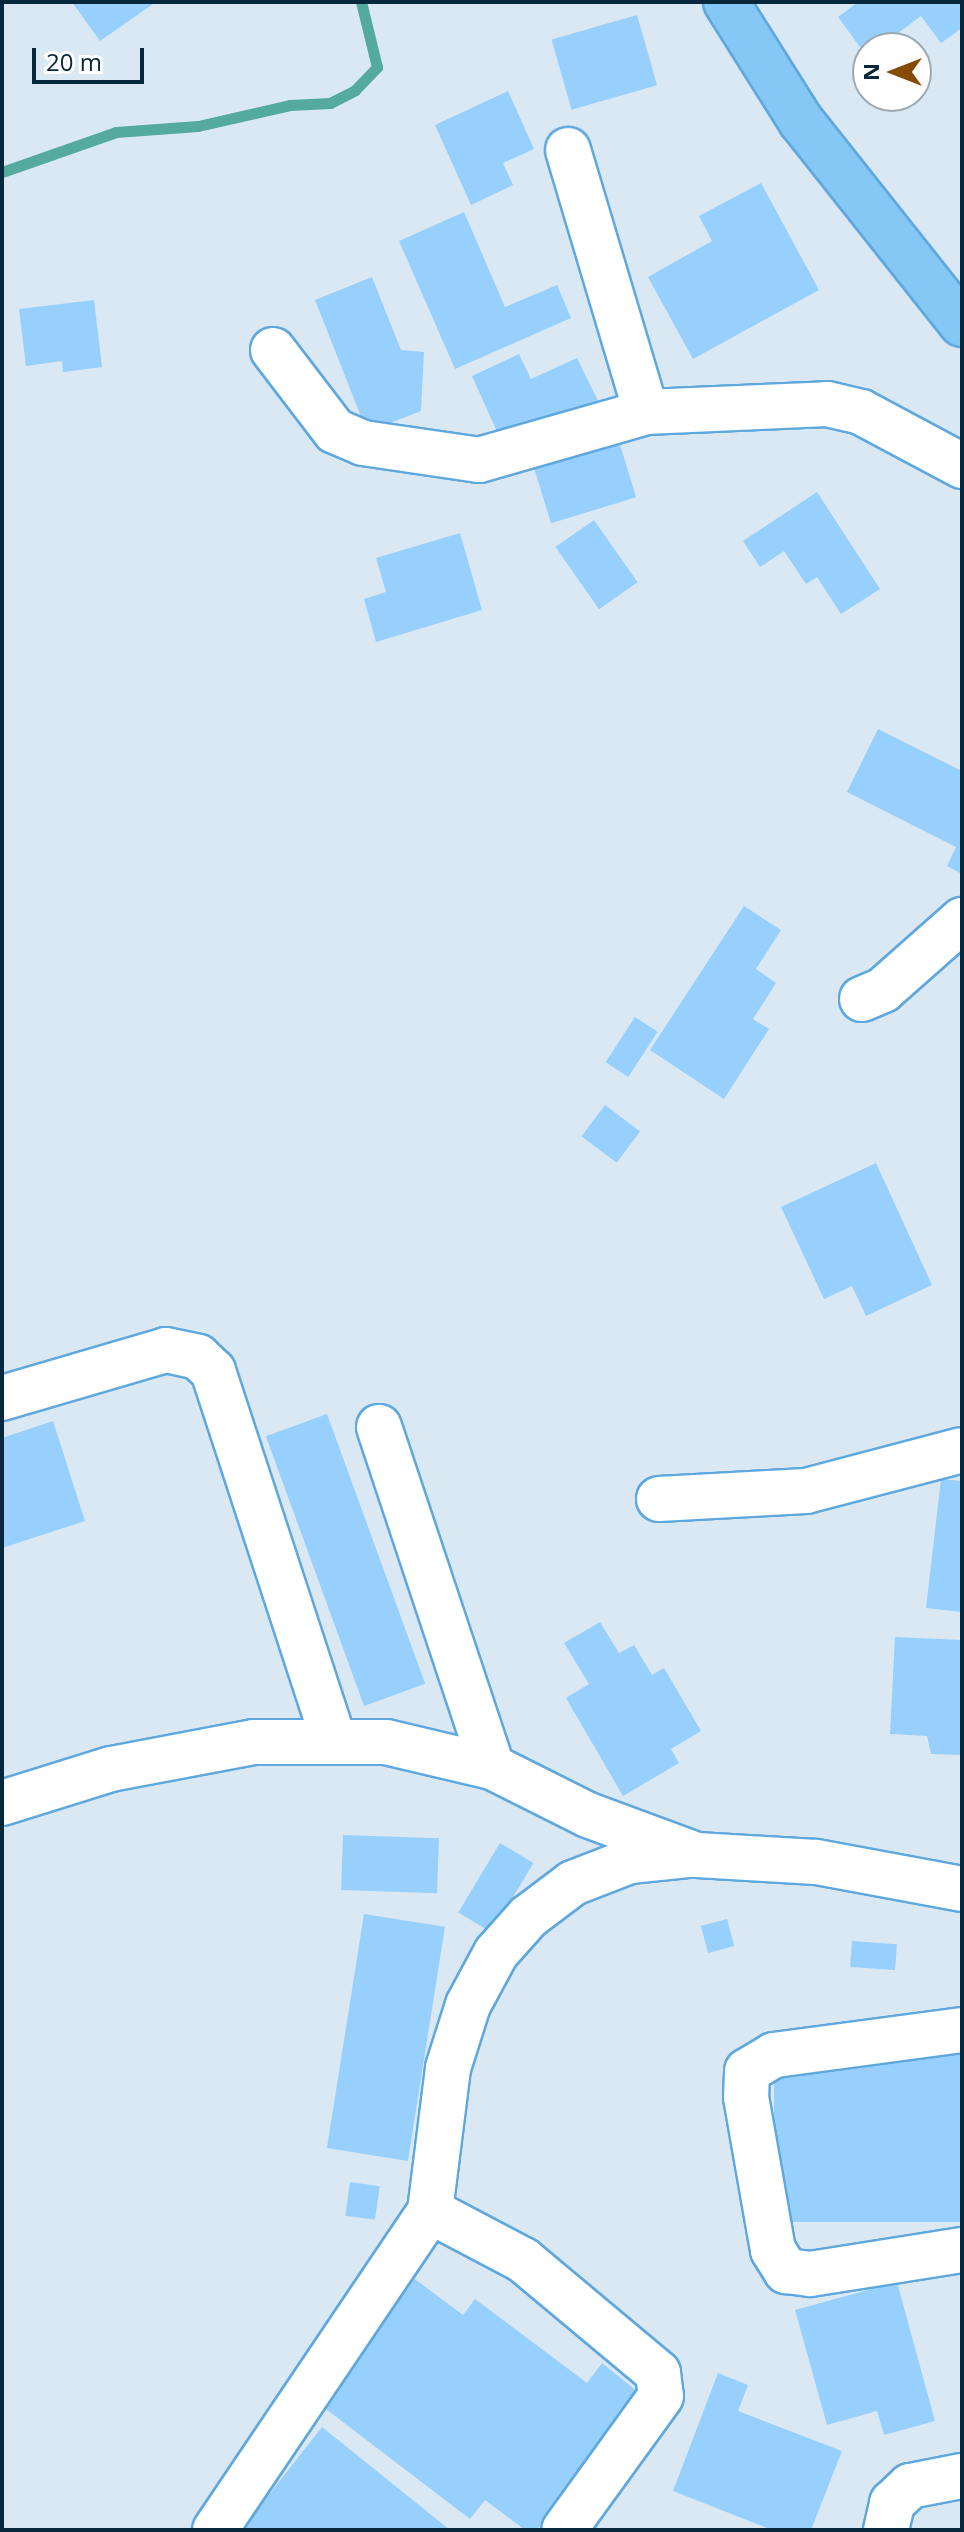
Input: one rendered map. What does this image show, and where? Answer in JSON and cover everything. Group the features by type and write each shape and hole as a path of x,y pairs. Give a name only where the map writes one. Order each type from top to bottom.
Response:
{"main road":[{"path":"726,2 810,133 962,324"}],"street":[{"path":"568,150 646,412"},
{"path":"273,350 335,431 363,443 456,459 502,457 646,412 827,404 861,412 962,466"},
{"path":"862,999 883,990 962,920"},
{"path":"2,1398 166,1350 198,1357 213,1371 334,1742"},
{"path":"379,1427 492,1767"},
{"path":"659,1499 806,1491 962,1450"},
{"path":"2,1803 111,1769 254,1742 386,1742 492,1767 588,1815 697,1855"},
{"path":"215,2530 430,2211 448,2068 468,2005 496,1953 528,1917 573,1883 630,1861 697,1855 816,1862 962,1889"},
{"path":"962,2030 774,2055 747,2071 746,2097 773,2250 786,2271 810,2274 962,2250"},
{"path":"430,2211 523,2260 658,2373 661,2396 564,2530"},
{"path":"886,2530 892,2503 910,2486 962,2476"}],"building":[{"path":"72,2 156,2 100,41"},
{"path":"858,2 962,2 962,28 941,43 921,16 900,32 852,32 852,36 838,17"},
{"path":"637,15 657,85 572,110 551,40"},
{"path":"508,91 534,149 503,163 513,185 471,205 435,125"},
{"path":"761,183 819,290 693,359 648,277 712,241 699,216"},
{"path":"464,212 505,307 557,285 571,318 455,369 399,241"},
{"path":"372,277 401,350 424,352 421,411 367,432 315,300"},
{"path":"94,300 102,367 63,372 62,361 26,366 19,309"},
{"path":"519,354 531,379 577,358 602,409 507,454 472,376"},
{"path":"618,438 636,497 551,523 533,464"},
{"path":"817,492 880,589 841,614 817,577 806,584 784,551 760,567 743,541"},
{"path":"594,520 638,582 599,609 555,547"},
{"path":"460,533 482,610 376,642 364,599 386,592 376,558"},
{"path":"878,729 962,771 962,874 947,866 956,847 847,792"},
{"path":"744,906 781,930 756,969 776,983 753,1019 769,1029 724,1099 650,1050"},
{"path":"635,1017 658,1032 628,1077 606,1062"},
{"path":"605,1105 640,1131 617,1163 582,1136"},
{"path":"876,1163 932,1285 866,1316 852,1286 824,1299 781,1207"},
{"path":"327,1414 425,1684 364,1706 266,1436"},
{"path":"53,1421 85,1521 2,1548 2,1438"},
{"path":"941,1479 962,1481 962,1612 926,1608"},
{"path":"600,1622 619,1653 634,1645 652,1675 664,1668 701,1731 671,1749 679,1763 623,1796 566,1698 589,1684 564,1643"},
{"path":"895,1637 962,1640 962,1755 931,1754 927,1736 890,1734"},
{"path":"343,1835 439,1838 437,1893 341,1890"},
{"path":"500,1843 533,1863 492,1933 458,1912"},
{"path":"364,1914 445,1927 408,2161 327,2148"},
{"path":"727,1919 734,1946 708,1953 701,1926"},
{"path":"852,1941 897,1944 895,1970 850,1967"},
{"path":"774,2053 962,2053 962,2222 774,2222"},
{"path":"350,2182 380,2186 375,2220 345,2216"},
{"path":"412,2277 463,2315 475,2299 587,2383 602,2363 638,2392 537,2530 525,2530 485,2500 470,2519 318,2403"},
{"path":"897,2282 935,2421 884,2435 877,2411 827,2425 795,2310"},
{"path":"718,2373 748,2385 738,2411 842,2451 811,2530 772,2530 673,2491"},
{"path":"322,2427 450,2530 241,2530"}],"waterway":[{"path":"2,172 116,132 198,126 290,105 330,103 355,90 377,67 361,2"}]}
